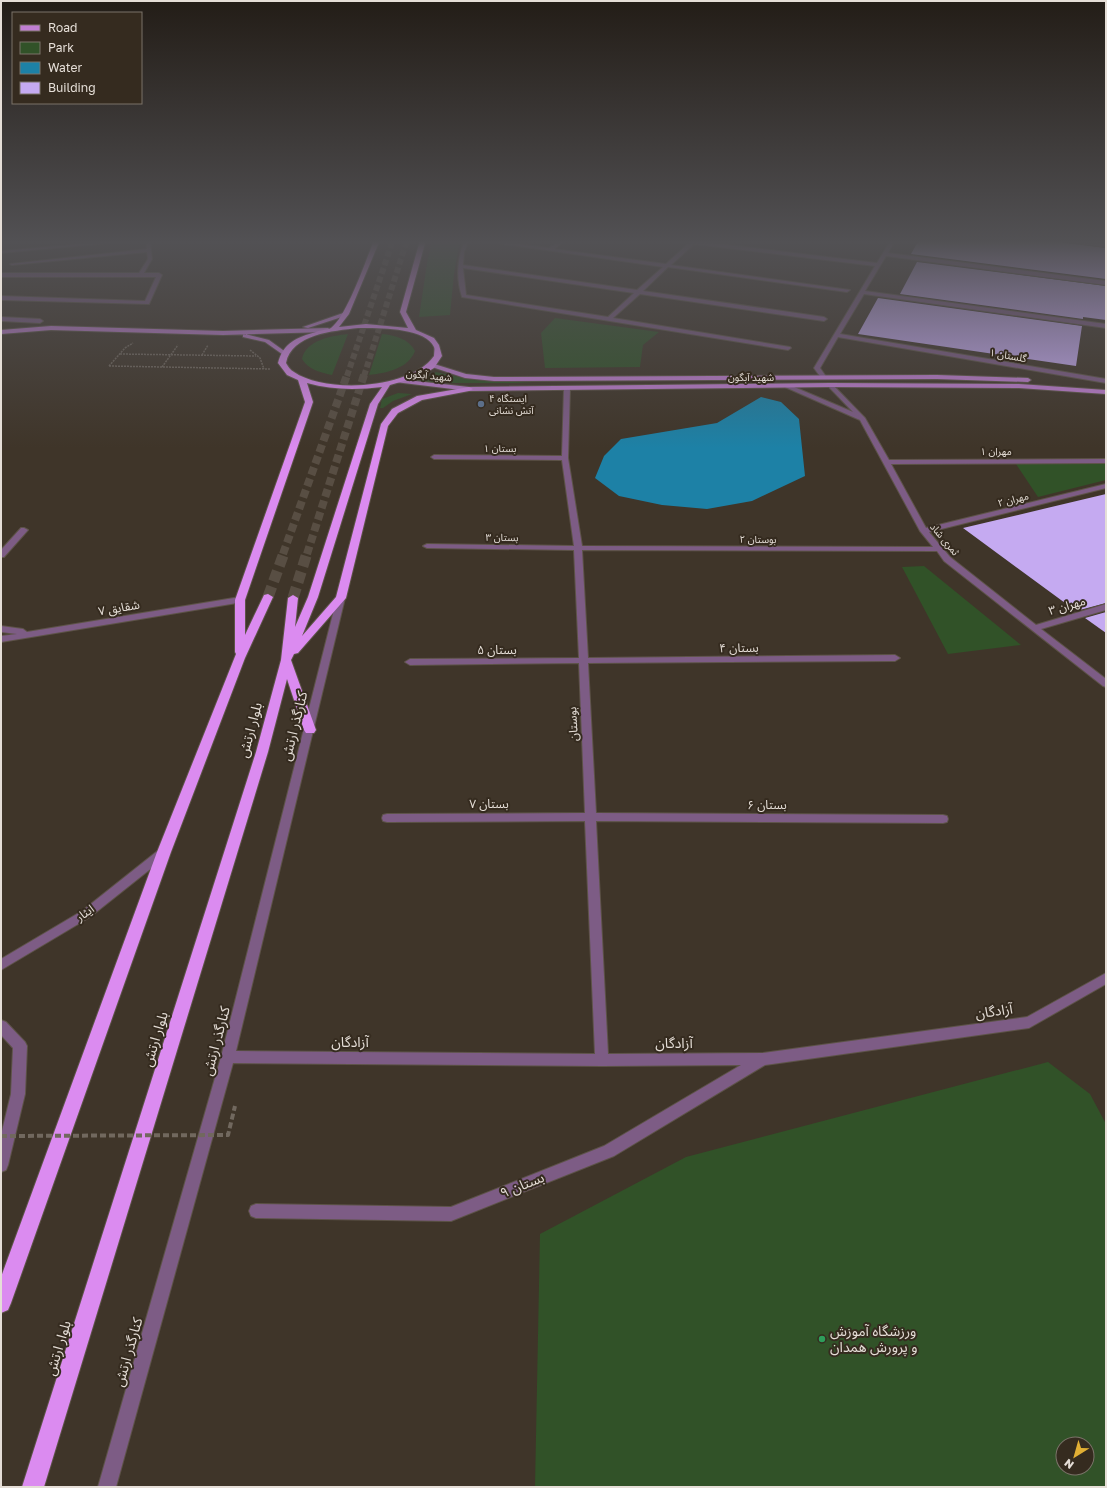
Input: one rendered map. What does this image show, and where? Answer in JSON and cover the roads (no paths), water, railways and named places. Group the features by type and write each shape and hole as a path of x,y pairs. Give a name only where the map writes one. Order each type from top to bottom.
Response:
{"highway":[{"path":"330,330 346,314 348,309"},
{"path":"404,309 403,312 414,332"},
{"path":"373,326 414,332 429,338 437,346 438,356 431,365 417,374 393,382 347,387 315,383 302,380 289,372 282,363 284,353 293,344 308,336 330,330 373,326"},
{"path":"240,658 240,600 309,402 302,380"},
{"path":"310,730 286,660 313,597 374,404 393,382"},
{"path":"286,660 341,598 384,426 395,410 420,398 468,389"},
{"path":"1,1303 164,852 240,658 268,597"},
{"name":"بلوار ارتش","path":"33,1487 260,759 286,660 293,598"}],"main road":[{"path":"284,331 312,326 346,314"},
{"path":"1,332 51,328 223,333 330,330"},
{"path":"223,333 248,336 267,341 284,353"},
{"name":"شهید آبگون","path":"431,365 465,376 494,379 1011,378 1106,385"},
{"path":"669,378 672,387"},
{"name":"شهید آبگون","path":"393,382 468,389 830,385 1019,386 1106,392"}],"street":[{"path":"549,309 788,348"},
{"path":"609,319 619,309"},
{"path":"760,309 824,319"},
{"path":"824,378 817,368 851,309"},
{"path":"987,309 1106,326"},
{"path":"1,319 40,321"},
{"name":"گلستان ۱","path":"836,334 1106,381"},
{"name":"ثمری شاد","path":"830,385 863,419 924,531 947,559 1106,684"},
{"path":"787,386 863,419"},
{"name":"بوستان","path":"567,388 565,458 578,548 602,1060"},
{"name":"بستان ۱","path":"434,458 565,458"},
{"name":"۱ مهران","path":"887,462 1106,461"},
{"name":"مهران ۲","path":"924,531 1106,486"},
{"path":"1,555 24,530"},
{"name":"بستان ۳","path":"426,546 578,548"},
{"name":"بوستان ۲","path":"578,548 939,550"},
{"name":"کنارگذر ارتش","path":"107,1487 228,1057 310,730 341,598"},
{"name":"شقایق ۷","path":"1,639 240,600"},
{"name":"مهران ۳","path":"1035,628 1106,607"},
{"path":"1,629 35,634"},
{"name":"بستان ۴","path":"583,662 895,658"},
{"name":"بستان ۵","path":"410,662 583,662"},
{"name":"بستان ۷","path":"387,818 591,816"},
{"name":"بستان ۶","path":"591,816 943,819"},
{"name":"ایثار","path":"1,965 86,914 164,852"},
{"name":"آزادگان","path":"228,1057 602,1060 763,1059 1029,1022 1106,978"},
{"path":"1,1026 20,1046 18,1094 1,1165"},
{"name":"بستان ۹","path":"256,1211 451,1214 609,1151 763,1059"}],"water":[{"path":"761,397 781,402 799,419 805,476 752,501 707,509 662,505 619,496 595,478 604,456 621,439 717,423"}],"tunnel":[{"path":"347,376 370,309"},
{"path":"364,376 385,309"},
{"path":"283,554 347,375"},
{"path":"307,554 364,375"},
{"path":"268,597 284,553"},
{"path":"293,598 307,553"}],"place":[{"name":"ایستگاه ۴ آتش نشانی","path":"481,404"},
{"name":"ورزشگاه آموزش و پرورش همدان","path":"822,1339"}]}
